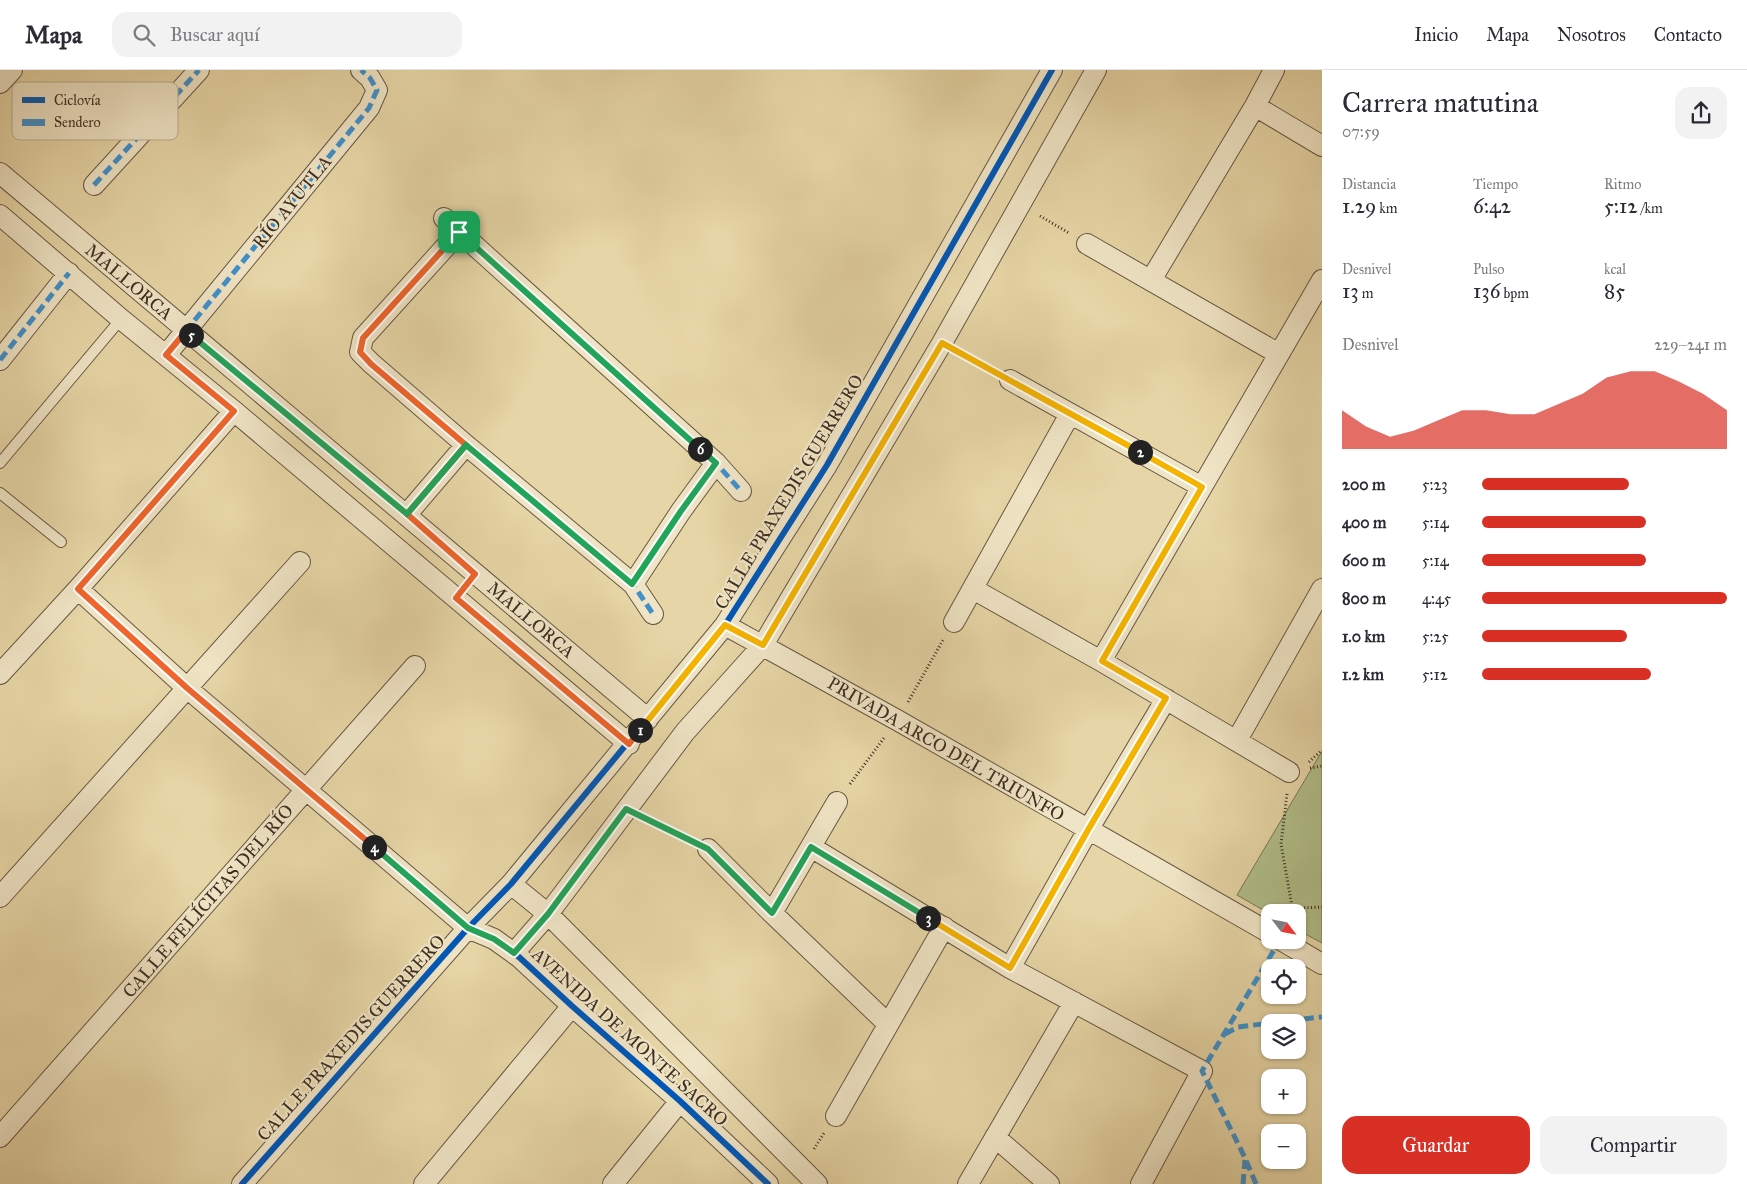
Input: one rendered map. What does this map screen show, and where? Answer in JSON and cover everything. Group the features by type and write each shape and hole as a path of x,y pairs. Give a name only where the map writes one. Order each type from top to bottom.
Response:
{"street":[{"path":"0,83 12,70"},
{"path":"178,93 199,70"},
{"name":"RÍO AYUTLA","path":"186,331 368,108 377,90 370,78 361,70"},
{"name":"CALLE PRAXEDIS GUERRERO","path":"242,1184 468,928 511,884 629,744 725,625 826,465 1052,70"},
{"path":"514,953 548,914 685,732 763,645 942,343 1096,70"},
{"path":"1151,280 1274,70"},
{"path":"1254,106 1322,146"},
{"path":"94,185 135,140"},
{"name":"MALLORCA","path":"0,174 407,514 475,574 648,719"},
{"name":"MALLORCA","path":"0,215 629,744"},
{"path":"444,218 716,463 742,491"},
{"path":"459,232 363,338 360,352 371,364 632,584 653,614"},
{"path":"1087,244 1279,354"},
{"path":"0,360 69,273"},
{"path":"1102,661 1322,280"},
{"path":"166,355 186,331"},
{"path":"1010,380 1202,487"},
{"path":"0,674 78,589 234,411"},
{"path":"954,622 1070,414"},
{"path":"407,514 466,445"},
{"path":"632,584 716,463"},
{"path":"0,897 300,562"},
{"path":"456,598 475,574"},
{"name":"AVENIDA DE MONTE SACRO","path":"78,589 187,688 468,928 494,939 514,953 680,1101 768,1184"},
{"path":"973,589 1166,698 1289,772"},
{"path":"1237,740 1322,589"},
{"name":"PRIVADA ARCO DEL TRIUNFO","path":"725,625 1261,929"},
{"name":"CALLE FELÍCITAS DEL RÍO","path":"0,1137 415,666"},
{"path":"1010,968 1088,830 1166,698"},
{"path":"772,913 837,802"},
{"path":"811,847 1010,968 1202,1071 1140,1184"},
{"path":"708,849 888,1024"},
{"name":"AVENIDA DE MONTE SACRO","path":"511,884 548,914 818,1184"},
{"path":"836,1116 944,927"},
{"path":"1296,949 1322,964"},
{"path":"968,1184 1074,1002"},
{"path":"424,1184 572,1006"},
{"path":"613,1184 680,1101"},
{"path":"995,1137 1048,1184"}],"lane":[{"path":"0,463 122,319"},
{"path":"0,493 61,542"}],"path":[{"path":"1020,204 1087,244"},
{"path":"942,343 1010,380"},
{"path":"1289,772 1282,844 1292,904"},
{"path":"626,809 708,849"},
{"path":"801,1168 836,1116"}],"green space":[{"path":"1322,751 1322,943 1306,934 1306,904 1261,904 1261,909 1237,895"}],"marked path":[{"path":"178,93 199,70"},
{"path":"166,355 369,108 377,90 370,78 361,70"},
{"path":"94,185 135,140"},
{"path":"444,218 716,463 741,491"},
{"path":"459,232 363,338 360,352 466,445 633,584 653,614"},
{"path":"0,360 69,273"},
{"path":"407,514 466,445"},
{"path":"633,584 681,511 716,463"},
{"path":"1256,1184 1202,1071 1275,949"},
{"path":"1306,1019 1322,1017"},
{"path":"1225,1034 1238,1027 1261,1024"},
{"path":"1243,1184 1245,1160"}],"cycle path":[{"path":"242,1184 468,928 511,884 725,625 827,465 1052,70"},
{"path":"78,589 187,688 468,928 494,939 519,957 680,1101 768,1184"}],"route":[{"path":"459,232 363,338 360,352 371,364 466,445 407,514 475,574 456,598 629,744 725,625 763,645 942,343 1202,487 1102,661 1166,698 1088,830 1010,968 811,847 772,913 708,849 626,809 548,914 514,953 494,939 468,928 187,688 78,589 234,411 166,355 186,331 407,514 450,463 466,445 632,584 716,463 459,232"}]}
